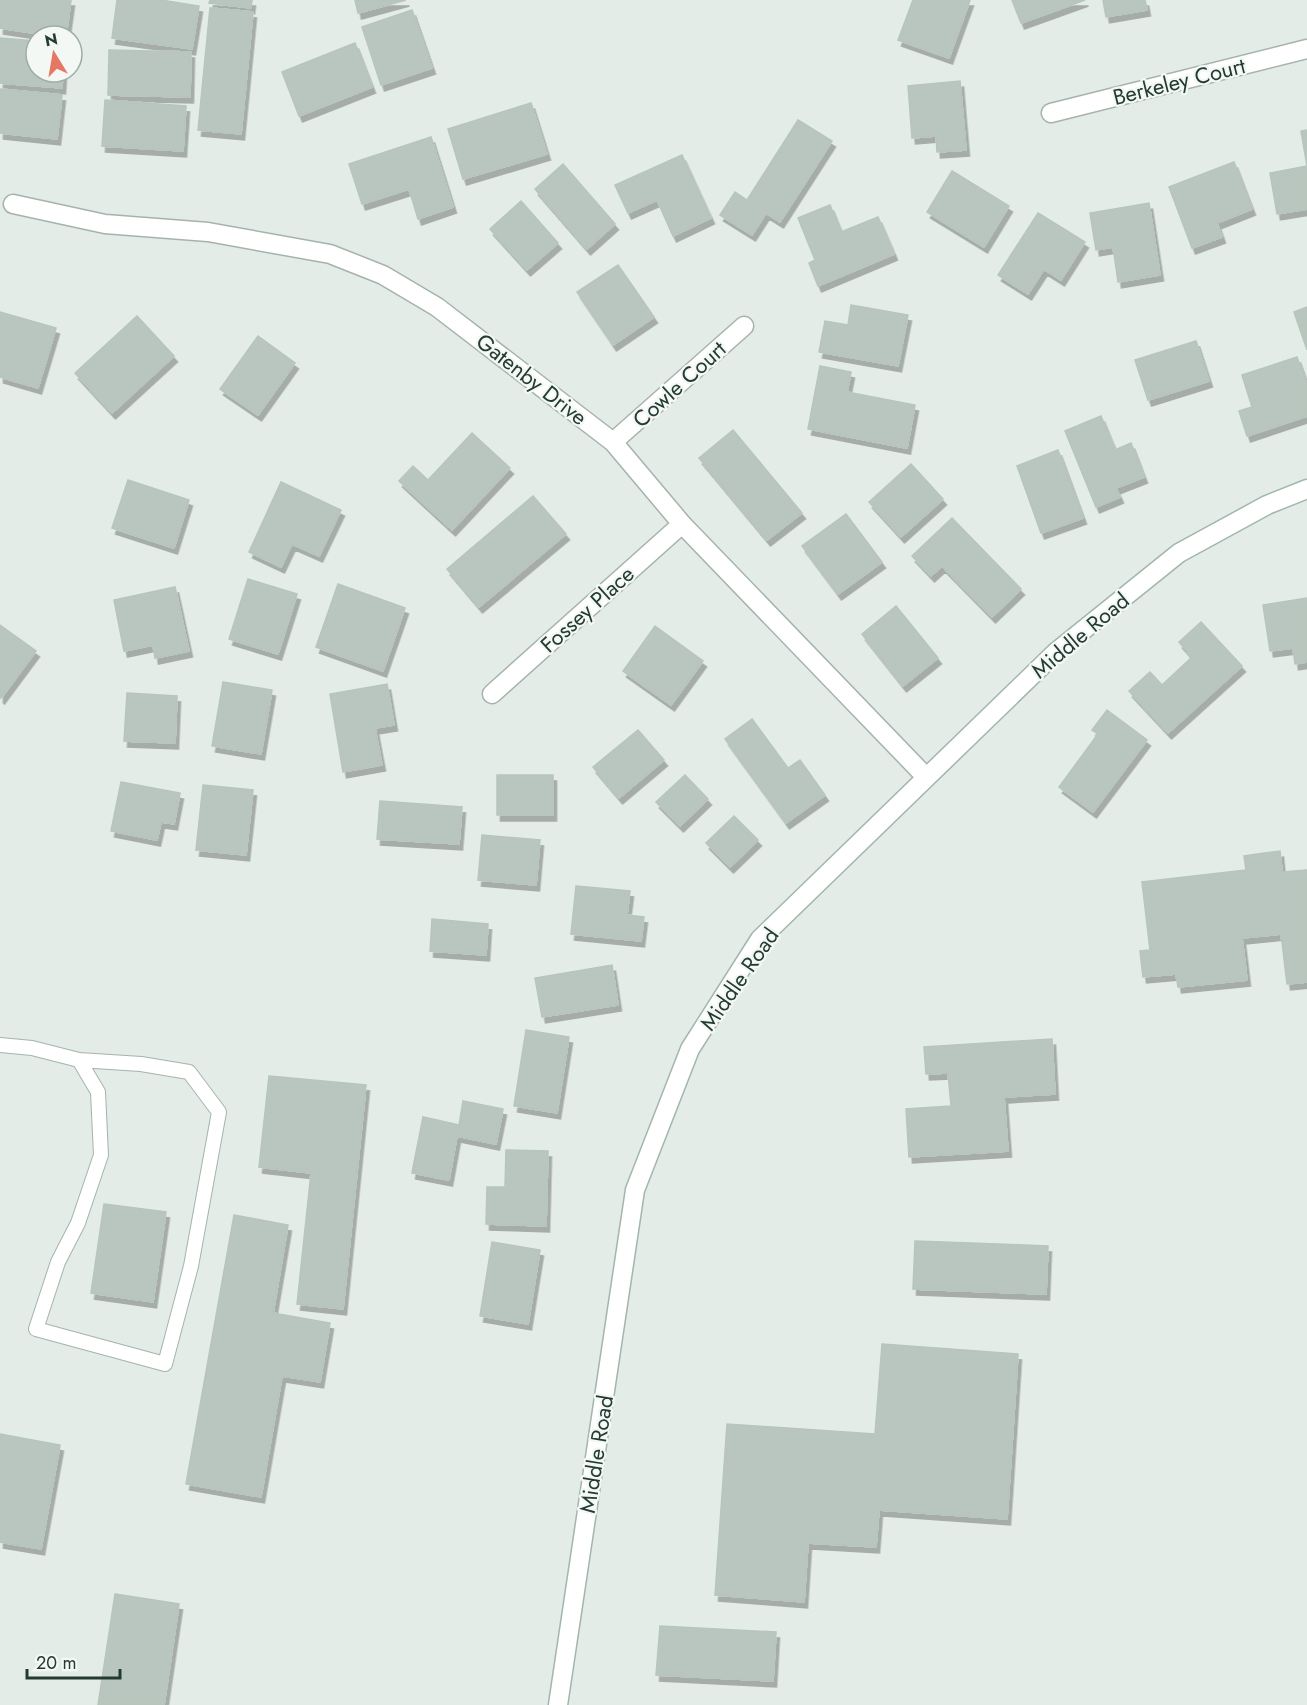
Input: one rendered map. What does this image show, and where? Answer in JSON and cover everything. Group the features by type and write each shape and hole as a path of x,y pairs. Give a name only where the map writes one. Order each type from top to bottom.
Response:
{"street":[{"name":"Berkeley Court","path":"1051,113 1307,49"},
{"name":"Gatenby Drive","path":"13,204 105,224 208,232 330,254 383,274 437,307 614,442 682,524 926,777"},
{"name":"Cowle Court","path":"614,442 744,326"},
{"name":"Middle Road","path":"558,1705 635,1190 690,1049 760,939 1056,652 1179,553 1267,506 1307,489"},
{"name":"Fossey Place","path":"492,694 682,524"}],"lane":[{"path":"0,1045 32,1048 79,1060 141,1064 189,1072 219,1112 191,1266 165,1364 36,1329 58,1262 78,1223 101,1155 98,1092 79,1060"}],"building":[{"path":"0,0 71,0 68,24 24,24 24,32 0,28"},
{"path":"117,0 161,0 199,6 192,49 112,38"},
{"path":"210,0 252,0 251,8 209,3"},
{"path":"355,0 406,0 358,13"},
{"path":"913,0 970,0 949,58 898,40"},
{"path":"1012,0 1085,0 1021,23"},
{"path":"1103,0 1145,0 1147,10 1106,17"},
{"path":"210,8 253,12 241,134 198,130"},
{"path":"412,10 432,68 381,85 362,27"},
{"path":"0,38 24,40 24,84 62,84 62,88 0,83"},
{"path":"355,43 372,87 299,116 282,72"},
{"path":"109,50 191,52 190,97 108,95"},
{"path":"960,81 966,150 937,152 936,136 912,138 908,86"},
{"path":"0,89 62,95 57,139 0,133"},
{"path":"105,100 186,106 183,151 102,146"},
{"path":"531,103 547,154 463,179 448,129"},
{"path":"798,120 832,141 780,222 766,213 752,235 720,215 735,192 747,200"},
{"path":"1307,130 1307,166 1301,131"},
{"path":"431,137 453,207 418,219 409,189 362,204 349,164"},
{"path":"682,155 711,218 673,236 657,200 628,213 615,185"},
{"path":"1234,162 1252,209 1217,223 1222,237 1192,248 1169,187"},
{"path":"563,164 615,224 587,249 535,189"},
{"path":"1307,166 1307,209 1277,214 1270,173"},
{"path":"952,171 1009,206 984,247 927,212"},
{"path":"521,201 558,243 527,270 490,229"},
{"path":"1149,203 1160,275 1118,282 1113,247 1096,250 1090,213"},
{"path":"830,205 841,232 878,217 894,254 818,286 809,263 815,260 798,218"},
{"path":"1038,213 1085,242 1061,280 1044,269 1028,294 998,275"},
{"path":"618,265 654,317 613,345 577,292"},
{"path":"851,305 908,315 898,366 819,352 825,321 848,325"},
{"path":"1307,307 1307,350 1294,312"},
{"path":"0,312 56,328 38,388 0,377"},
{"path":"137,316 174,356 112,413 75,373"},
{"path":"258,336 295,363 258,415 220,389"},
{"path":"1196,341 1209,381 1148,400 1135,360"},
{"path":"1297,357 1307,385 1307,416 1247,436 1239,411 1252,407 1242,375"},
{"path":"820,366 851,372 847,392 915,405 907,448 808,429"},
{"path":"1101,416 1115,450 1131,443 1144,477 1116,488 1120,497 1096,507 1065,431"},
{"path":"733,430 802,513 767,540 699,458"},
{"path":"472,433 510,468 452,530 399,481 413,466 428,480"},
{"path":"1058,450 1083,518 1041,533 1017,466"},
{"path":"911,464 943,499 901,537 869,502"},
{"path":"128,480 189,500 174,548 112,528"},
{"path":"281,482 341,510 319,556 292,544 281,567 249,552"},
{"path":"533,496 566,534 479,607 447,569"},
{"path":"846,514 882,562 838,594 802,546"},
{"path":"952,518 1021,589 992,617 942,566 931,576 912,556"},
{"path":"248,579 297,594 278,654 229,639"},
{"path":"338,584 405,608 383,671 316,647"},
{"path":"175,587 189,651 155,658 153,645 124,651 114,600"},
{"path":"1307,598 1307,662 1295,664 1293,648 1270,651 1263,605"},
{"path":"896,606 938,658 903,686 862,634"},
{"path":"1201,622 1242,666 1168,733 1129,691 1150,672 1162,685 1192,657 1179,642"},
{"path":"0,625 36,651 1,698 0,697"},
{"path":"655,626 703,661 671,705 623,671"},
{"path":"223,682 272,690 261,754 212,746"},
{"path":"387,684 394,725 375,728 382,765 343,772 330,694"},
{"path":"127,693 177,696 175,743 124,741"},
{"path":"1107,710 1147,740 1093,812 1059,787 1098,734 1092,730"},
{"path":"752,719 788,768 800,760 825,795 786,823 725,739"},
{"path":"638,730 664,760 619,798 593,767"},
{"path":"497,775 553,775 553,815 497,815"},
{"path":"685,775 708,799 680,826 656,802"},
{"path":"121,782 180,793 174,824 161,822 157,840 111,831"},
{"path":"203,785 253,790 246,855 196,850"},
{"path":"380,801 462,807 459,844 377,839"},
{"path":"734,816 758,840 730,867 706,843"},
{"path":"482,835 540,840 536,885 478,880"},
{"path":"1280,851 1282,872 1307,870 1307,982 1287,984 1281,934 1242,938 1247,980 1178,987 1176,974 1143,977 1140,951 1150,950 1142,882 1246,870 1244,856"},
{"path":"576,886 630,891 627,915 644,917 641,941 571,934"},
{"path":"432,919 488,924 486,955 430,951"},
{"path":"612,965 618,1005 542,1017 535,978"},
{"path":"526,1030 569,1037 557,1113 514,1106"},
{"path":"1052,1039 1055,1094 1004,1097 1008,1151 909,1157 906,1109 951,1106 948,1073 926,1074 924,1047"},
{"path":"269,1076 366,1085 343,1309 297,1304 311,1173 259,1167"},
{"path":"463,1101 503,1109 496,1144 457,1136 449,1180 412,1173 423,1117 459,1125"},
{"path":"506,1150 548,1151 546,1226 486,1224 487,1187 505,1187"},
{"path":"104,1204 166,1212 153,1302 91,1293"},
{"path":"234,1215 288,1225 273,1313 330,1323 320,1382 282,1376 261,1497 186,1484"},
{"path":"915,1241 1048,1246 1046,1294 913,1289"},
{"path":"492,1242 540,1250 528,1324 480,1316"},
{"path":"882,1344 1018,1354 1007,1519 879,1510 876,1547 808,1543 804,1602 715,1595 727,1424 875,1434"},
{"path":"0,1434 60,1445 41,1549 0,1542"},
{"path":"115,1594 179,1604 164,1705 98,1705"},
{"path":"660,1626 776,1632 773,1681 656,1675"}]}
